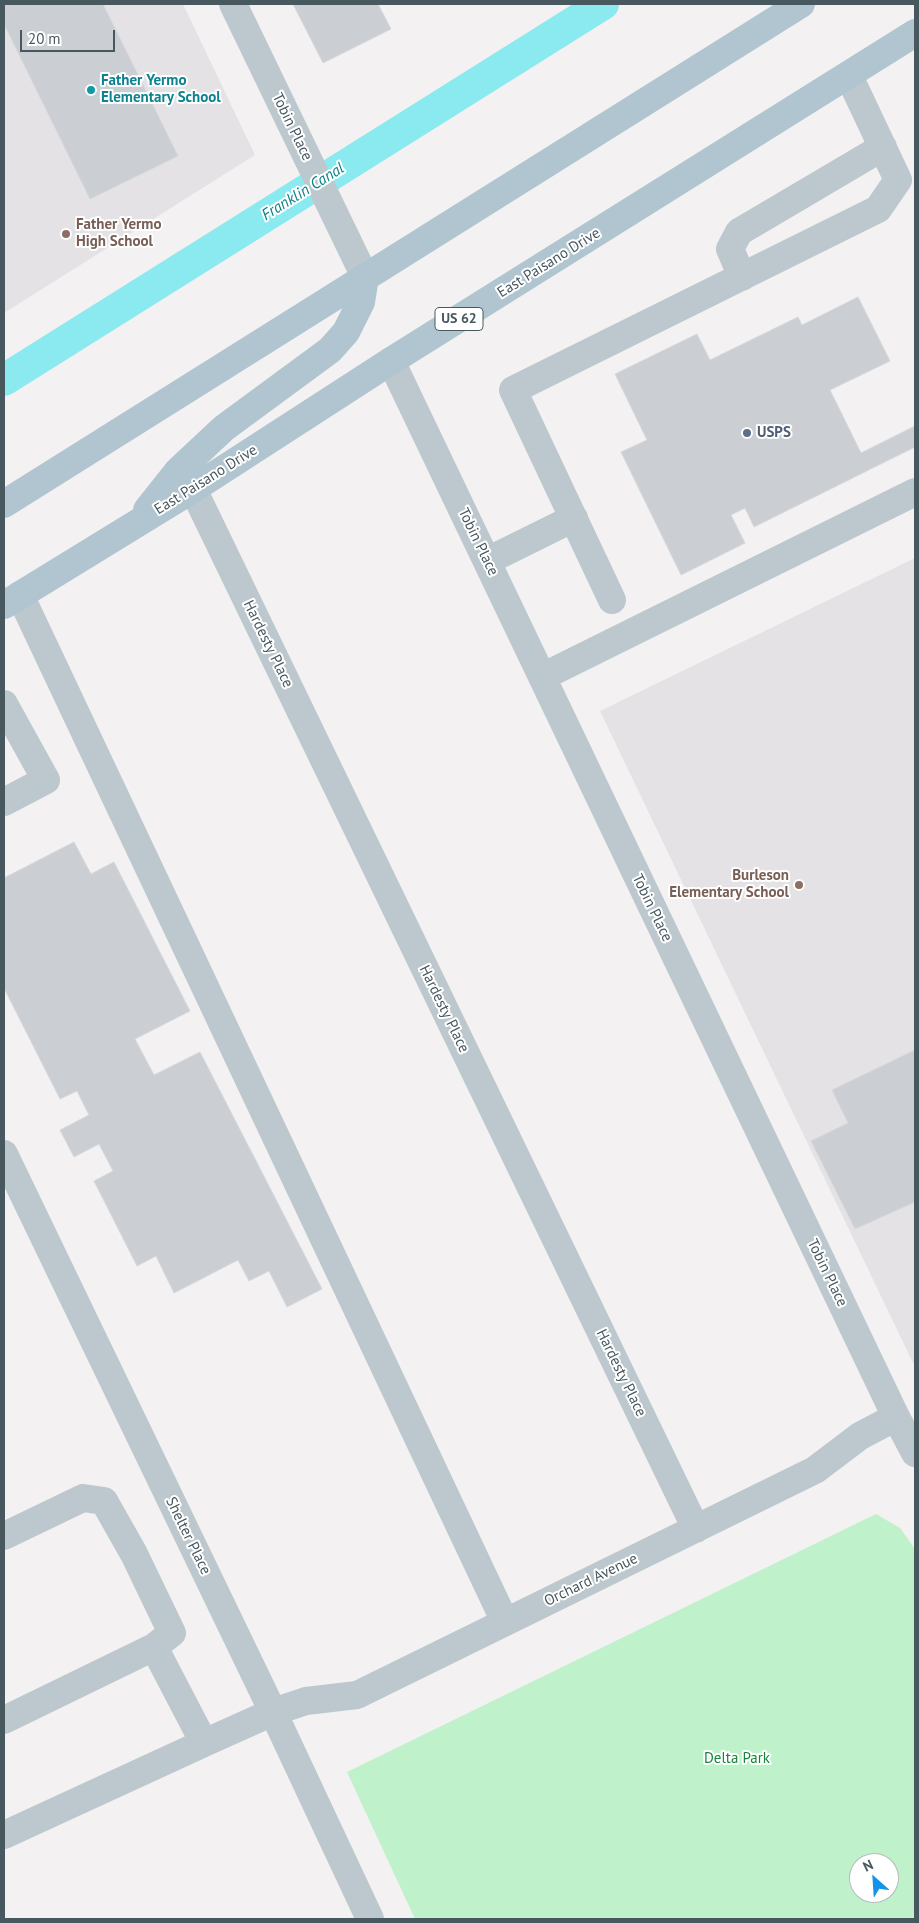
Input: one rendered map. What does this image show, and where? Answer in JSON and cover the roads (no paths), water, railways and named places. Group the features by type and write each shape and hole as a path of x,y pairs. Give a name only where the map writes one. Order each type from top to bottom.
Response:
{"main road":[{"path":"4,504 801,4"},
{"name":"East Paisano Drive","path":"12,600 193,489 391,361 915,33"},
{"path":"137,523 178,470 217,434 330,350 346,332 362,302 365,277"}],"street":[{"name":"Tobin Place","path":"233,4 365,277"},
{"path":"612,600 513,390 878,209 898,180 849,76"},
{"path":"742,277 730,249 739,232 883,147"},
{"name":"Tobin Place","path":"391,361 896,1417 915,1453"},
{"name":"Hardesty Place","path":"193,489 696,1529"},
{"path":"542,677 915,492"},
{"path":"487,561 574,518"},
{"path":"12,600 505,1622"},
{"path":"4,704 46,780 4,802"},
{"name":"Shelter Place","path":"4,1154 273,1712 370,1919"},
{"name":"Orchard Avenue","path":"4,1835 273,1712 306,1701 357,1695 815,1470 860,1436 896,1417"},
{"path":"4,1536 83,1498 104,1500 134,1554 172,1633 154,1647 4,1720"},
{"path":"154,1647 204,1743"}],"waterway":[{"name":"Franklin Canal","path":"4,380 603,4"}],"place":[{"name":"Father Yermo Elementary School","path":"91,90"},
{"name":"Father Yermo High School","path":"66,234"},
{"name":"USPS","path":"747,433"},
{"name":"Burleson Elementary School","path":"799,885"}],"park label":[{"name":"Delta Park","path":"737,1759"}]}
